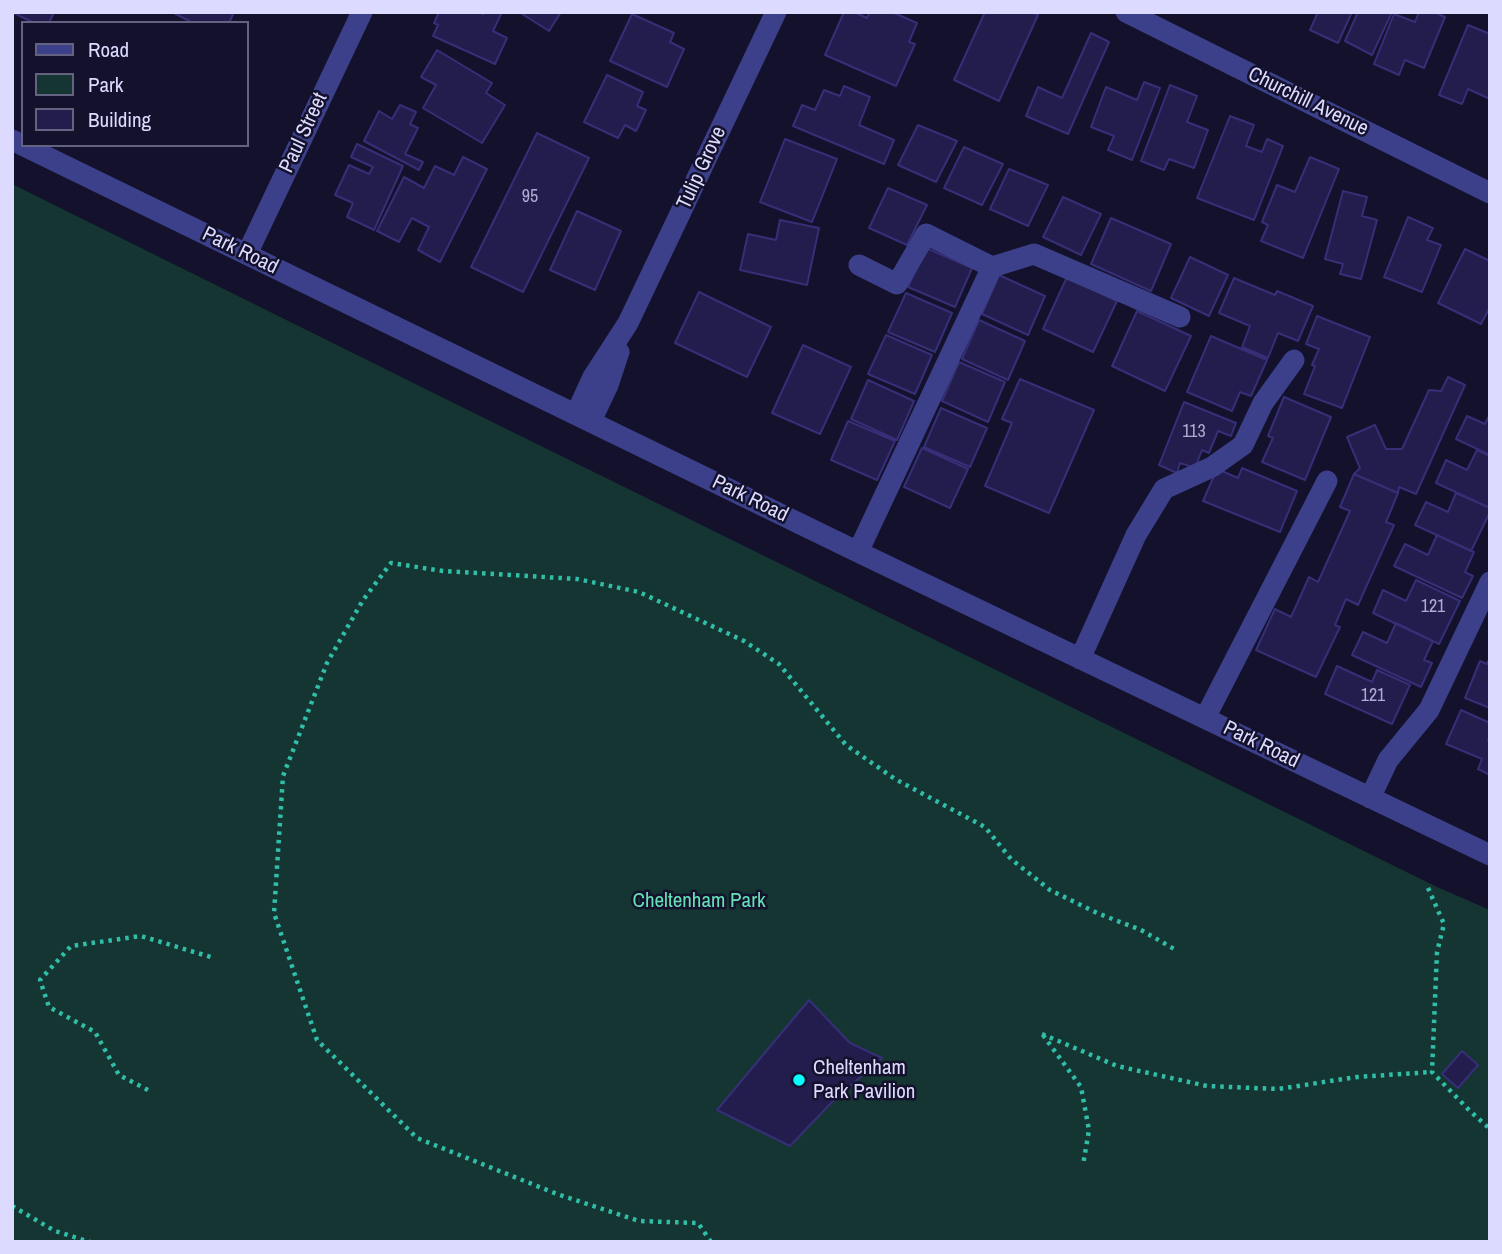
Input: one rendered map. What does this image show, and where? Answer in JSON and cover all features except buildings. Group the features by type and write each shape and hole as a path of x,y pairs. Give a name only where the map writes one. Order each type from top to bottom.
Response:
{"street":[{"name":"Paul Street","path":"247,254 362,12"},
{"name":"Tulip Grove","path":"583,417 593,377 628,323 776,12"},
{"name":"Churchill Avenue","path":"1126,12 1490,193"},
{"name":"Park Road","path":"26,147 858,552 1490,855"},
{"path":"859,265 897,284 926,234 992,267 1034,254 1180,317"},
{"path":"858,552 992,267"},
{"path":"1080,659 1136,535 1164,489 1212,467 1243,445 1263,403 1294,360"},
{"path":"1205,718 1327,481"},
{"path":"1370,798 1388,760 1429,710 1490,582"}],"path":[{"path":"711,1242 698,1223 639,1221 557,1194 417,1138 317,1040 274,913 283,776 327,663 363,600 391,563 443,571 577,579 639,592 744,641 779,664 846,745 895,779 985,827 1011,859 1050,890 1097,913 1141,930 1176,950"},
{"path":"1428,888 1444,924 1437,952 1432,1072 1490,1129"},
{"path":"148,1090 119,1075 96,1032 49,1007 40,980 71,946 141,936 214,958"},
{"path":"1083,1165 1089,1130 1081,1087 1042,1034 1118,1066 1207,1086 1278,1089 1357,1077 1432,1072"},
{"path":"12,1206 55,1231 90,1242"}],"green space":[{"name":"Cheltenham Park","path":"12,184 1437,887 1490,910 1490,1242 12,1242"}],"place":[{"name":"Cheltenham Park Pavilion","path":"799,1080"}]}
